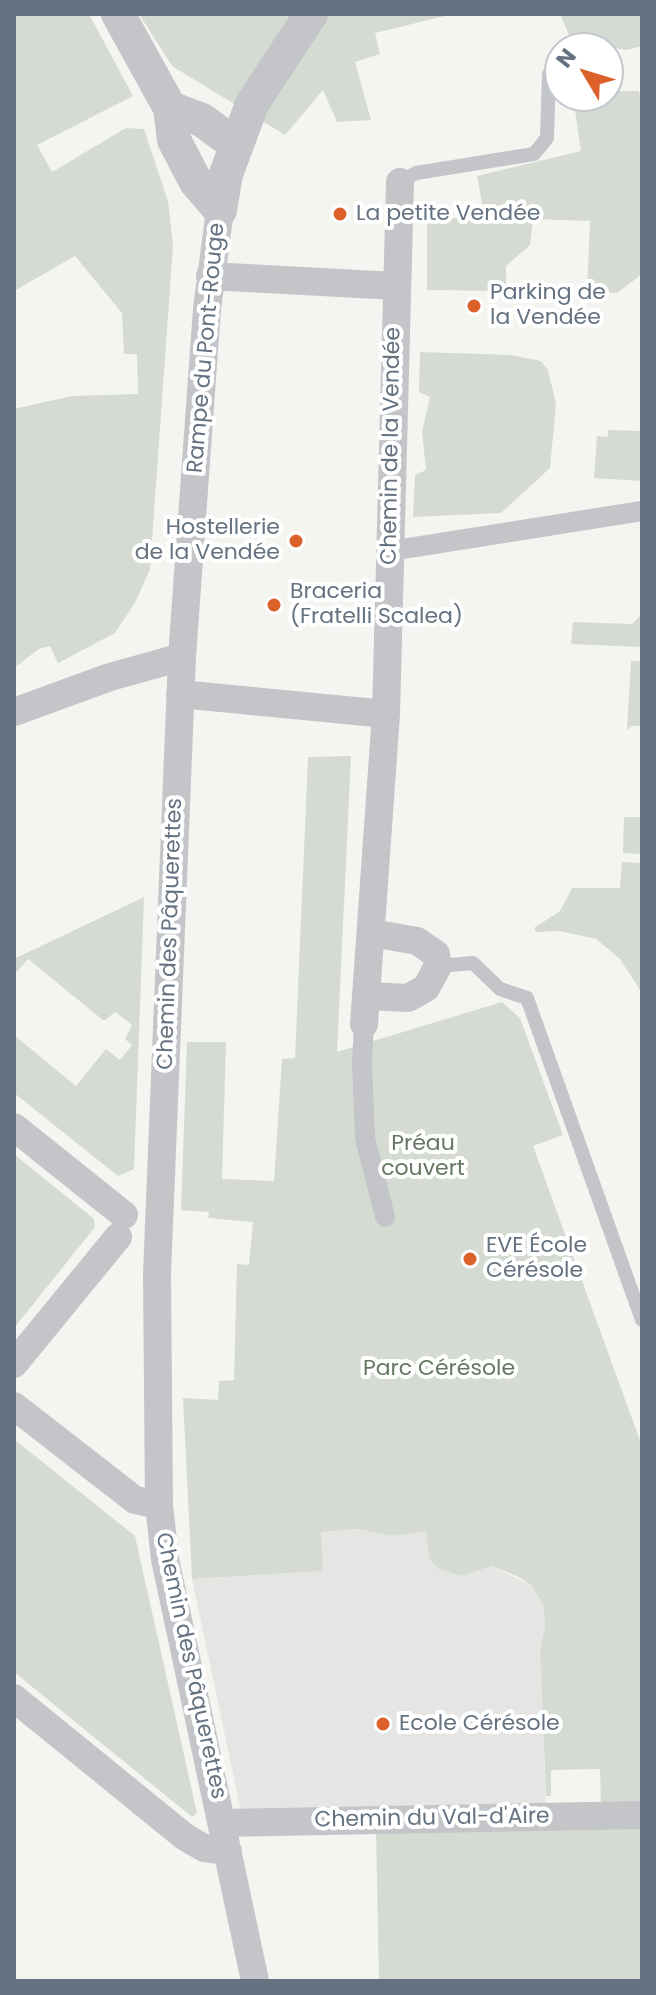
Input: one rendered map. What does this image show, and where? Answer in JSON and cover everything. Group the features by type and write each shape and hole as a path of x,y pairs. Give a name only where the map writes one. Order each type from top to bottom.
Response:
{"street":[{"path":"118,14 170,108 174,140 196,182 220,210"},
{"name":"Rampe du Pont-Rouge","path":"182,657 210,276 220,210 236,145 252,104 311,14"},
{"path":"170,108 202,120 236,145"},
{"name":"Chemin de la Vendée","path":"364,1024 369,996 386,714 400,182"},
{"path":"210,276 396,286"},
{"path":"390,551 642,511"},
{"path":"14,712 110,677 182,657"},
{"name":"Chemin des Pâquerettes","path":"182,657 158,1252 159,1505 165,1559 255,1981"},
{"path":"180,694 386,714"},
{"path":"369,996 408,998 426,988 438,966 436,954 417,941 372,933"},
{"path":"364,1024 365,1138 385,1217"},
{"path":"14,1127 121,1226 134,1251 158,1252"},
{"path":"14,1364 131,1210 161,1211"},
{"path":"14,1406 135,1500 159,1505"},
{"path":"14,1698 185,1837 204,1848 228,1851"},
{"name":"Chemin du Val-d'Aire","path":"223,1823 642,1815"}],"lane":[{"name":"Chemin de la Vendée","path":"400,182 416,173 534,154 547,138 548,112"},
{"path":"438,966 473,963 500,989 527,998 642,1320"}],"shaded area":[{"name":"Ecole Cérésole","path":"358,1529 393,1536 426,1531 429,1558 462,1576 490,1566 531,1585 543,1604 545,1626 540,1652 546,1808 242,1816 192,1579 322,1571 321,1532"}],"green space":[{"path":"14,14 89,14 133,96 37,145 52,172 126,128 144,129 168,201 173,245 150,569 136,601 115,633 58,663 50,646 39,649 14,668 14,409 72,396 138,394 137,354 124,354 122,313 75,256 14,291"},
{"path":"139,14 453,14 375,33 380,54 355,62 371,120 337,122 323,90 285,135 172,66"},
{"path":"560,14 642,14 642,46 627,50 624,50 624,32 568,32"},
{"path":"624,91 639,91 642,110 642,274 617,293 587,291 590,221 533,219 530,245 506,266 506,291 427,290 427,223 484,213 477,176 581,151 575,112 624,112"},
{"path":"420,352 511,355 541,361 548,370 556,404 550,468 501,513 413,517 415,475 426,470 422,432 430,397 419,392"},
{"path":"608,430 642,431 642,481 594,478 597,436 608,437"},
{"path":"642,614 642,647 571,644 573,622 632,624"},
{"path":"631,661 642,661 642,726 632,726 627,730"},
{"name":"Parc Cérésole","path":"351,756 337,1052 502,1002 520,1018 563,1135 533,1146 642,1446 642,1805 601,1806 600,1769 551,1770 551,1796 546,1796 540,1652 545,1626 543,1604 531,1585 517,1576 491,1566 462,1576 439,1569 429,1558 426,1531 393,1536 358,1529 321,1532 323,1571 192,1579 183,1398 218,1400 219,1381 234,1380 237,1264 249,1265 253,1222 208,1218 209,1212 181,1210 187,1042 226,1042 222,1179 274,1181 282,1059 295,1058 308,757"},
{"path":"624,817 642,817 642,854 623,853"},
{"path":"622,862 642,863 642,993 620,959 596,939 560,931 536,932 534,928 560,911 572,888 620,888"},
{"path":"144,897 134,1169 118,1176 14,1093 14,1035 76,1086 106,1049 120,1060 132,1045 125,1039 132,1025 115,1012 104,1021 28,959 14,975 14,959"},
{"path":"14,1154 94,1219 95,1227 14,1328"},
{"path":"14,1439 135,1536 197,1813 192,1817 14,1672"},
{"path":"642,1823 642,1981 379,1981 376,1828"}],"place":[{"name":"La petite Vendée","path":"340,214"},
{"name":"Parking de la Vendée","path":"474,306"},
{"name":"Hostellerie de la Vendée","path":"296,541"},
{"name":"Braceria (Fratelli Scalea)","path":"274,605"},
{"name":"EVE École Cérésole","path":"470,1259"},
{"name":"Ecole Cérésole","path":"383,1724"}],"park label":[{"name":"Préau couvert","path":"423,1156"}]}
